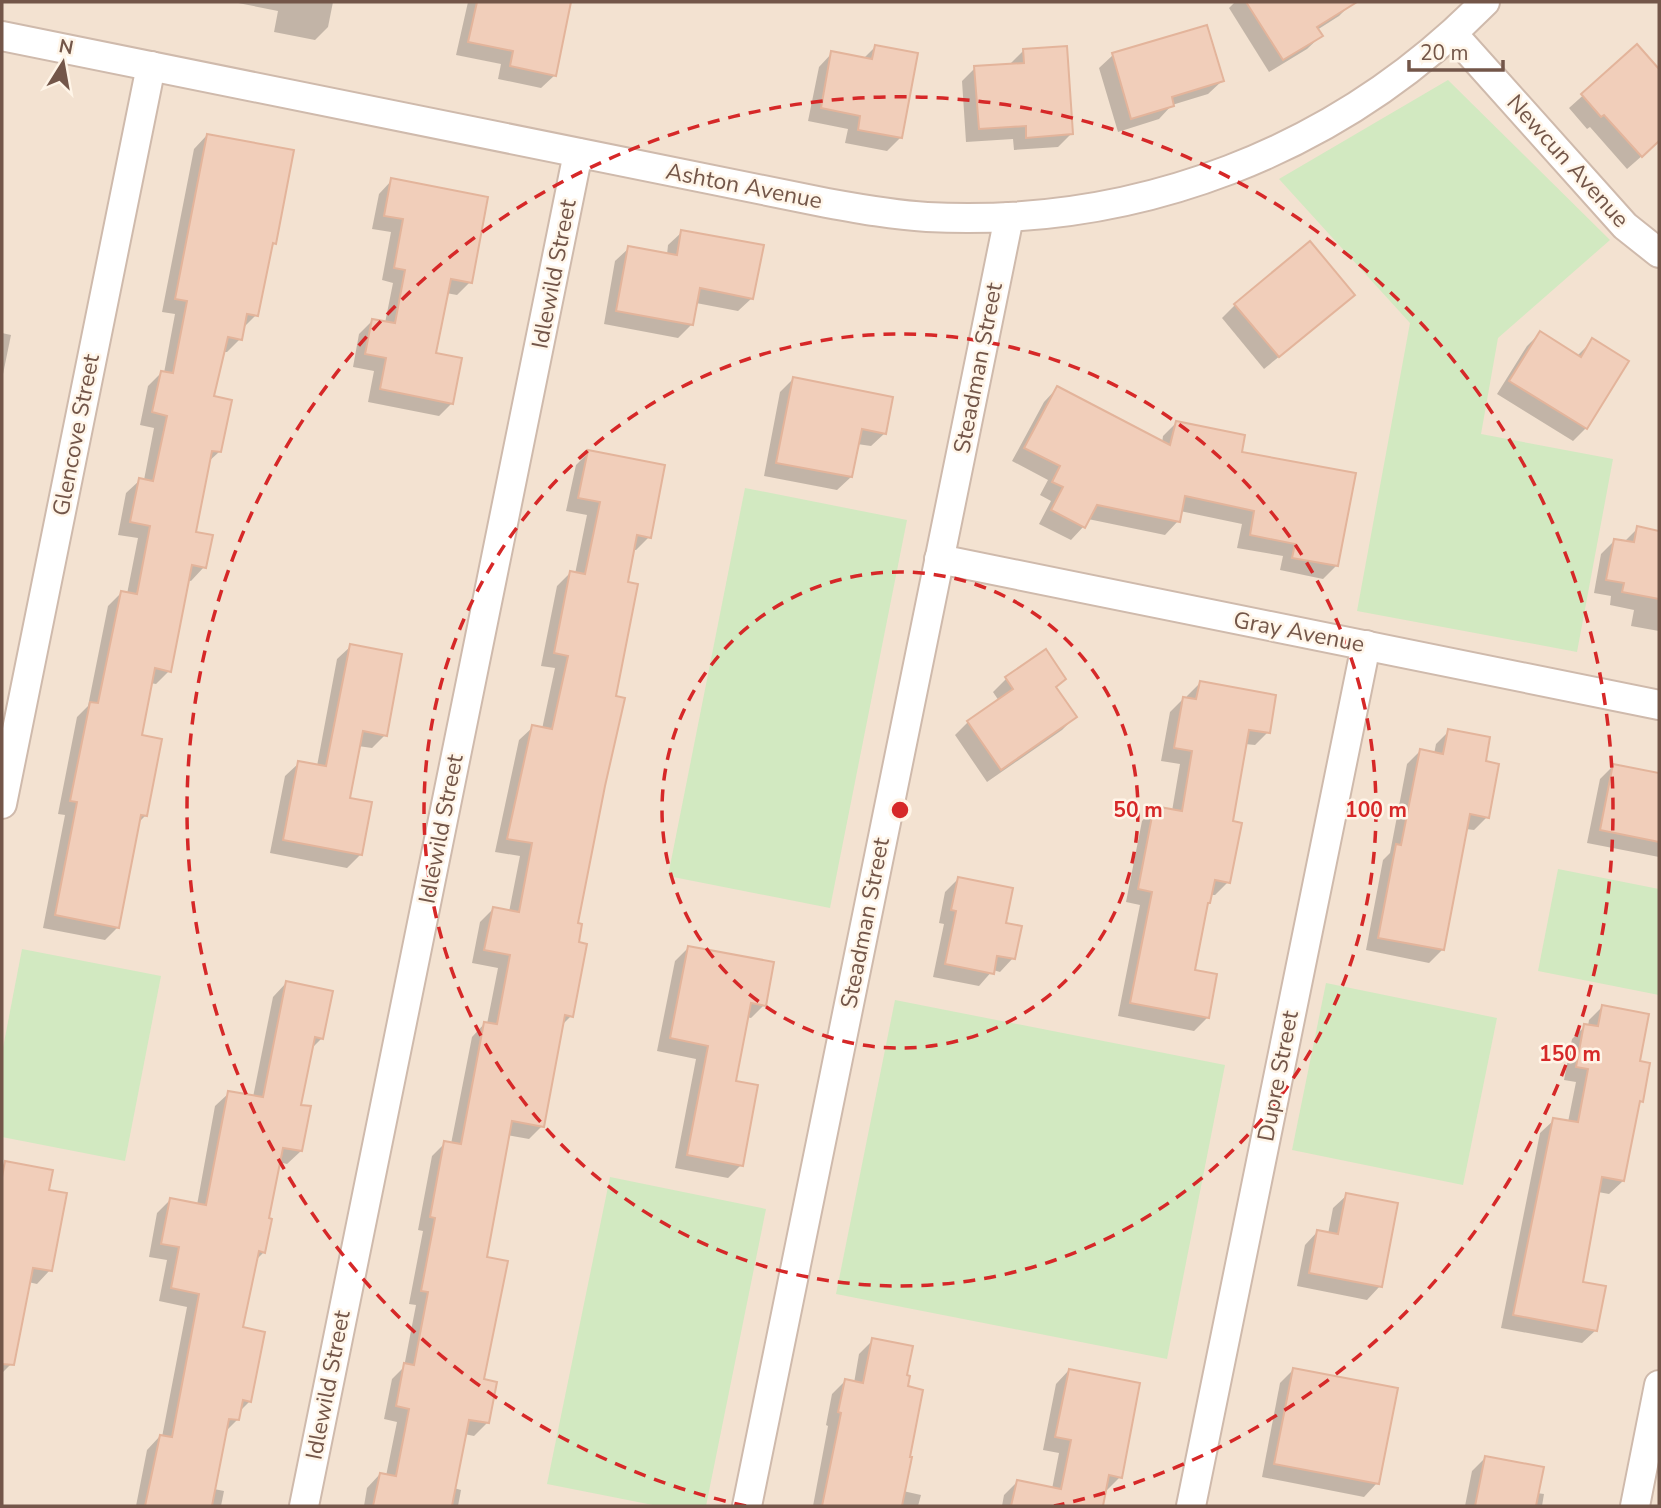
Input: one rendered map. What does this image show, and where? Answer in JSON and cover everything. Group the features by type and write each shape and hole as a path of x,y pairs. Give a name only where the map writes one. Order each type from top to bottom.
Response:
{"street":[{"name":"Ashton Avenue","path":"2,36 877,212 927,217 1009,217 1059,212 1134,199 1207,178 1254,160 1345,114 1387,86 1454,34 1485,2"},
{"name":"Newcun Avenue","path":"1454,34 1625,226 1659,253"},
{"name":"Glencove Street","path":"2,804 151,66"},
{"name":"Idlewild Street","path":"304,1506 578,153"},
{"name":"Steadman Street","path":"747,1506 1009,217"},
{"name":"Gray Avenue","path":"939,559 1659,705"},
{"name":"Dupre Street","path":"1191,1506 1366,645"},
{"path":"1635,1506 1659,1385"}],"shaded area":[{"path":"2,2 1659,2 1659,1506 2,1506"}],"green space":[{"path":"1448,80 1610,240 1498,338 1481,434 1613,459 1577,652 1357,611 1410,323 1279,179"},
{"path":"745,488 907,520 830,908 668,876"},
{"path":"1558,869 1659,889 1659,995 1538,971"},
{"path":"22,949 161,976 125,1161 2,1137 2,1053"},
{"path":"1326,983 1497,1018 1463,1185 1292,1150"},
{"path":"895,1000 1225,1065 1167,1359 836,1294"},
{"path":"610,1177 766,1209 706,1506 658,1506 547,1484"}],"building":[{"path":"477,2 571,2 556,76 510,66 513,51 468,42"},
{"path":"1246,2 1357,2 1317,27 1323,36 1283,60"},
{"path":"1207,25 1224,81 1172,97 1174,106 1131,119 1112,53"},
{"path":"1637,44 1659,69 1659,141 1642,157 1581,94"},
{"path":"875,45 918,53 902,138 858,130 860,116 821,108 831,51 872,59"},
{"path":"1067,46 1073,134 1026,138 1026,126 979,129 974,66 1024,63 1023,49"},
{"path":"207,134 294,150 276,244 273,243 258,316 247,314 242,340 228,337 214,396 232,400 221,452 212,451 196,532 213,535 206,568 192,565 171,672 155,668 142,735 162,739 147,816 141,815 119,928 55,915 77,802 70,801 90,702 98,703 121,591 137,594 150,526 130,522 139,478 153,481 167,416 152,412 161,371 173,373 187,301 175,299"},
{"path":"391,178 488,197 472,283 451,279 436,353 462,358 453,404 380,389 386,358 365,354 372,319 395,323 405,270 394,268 403,219 384,216"},
{"path":"681,230 764,245 753,299 700,288 693,325 616,311 628,246 677,255"},
{"path":"1310,241 1355,295 1279,357 1234,304"},
{"path":"1540,331 1581,357 1592,338 1629,361 1587,429 1509,381"},
{"path":"793,377 893,397 886,434 862,429 852,477 776,463"},
{"path":"1057,386 1170,445 1176,421 1245,435 1242,452 1356,473 1338,566 1292,558 1295,544 1250,535 1254,511 1185,496 1180,522 1097,505 1085,528 1051,510 1063,487 1052,482 1060,466 1024,448"},
{"path":"588,450 665,465 651,538 637,535 628,582 638,584 616,696 625,698 578,923 582,924 579,942 587,944 573,1017 565,1015 544,1127 512,1121 487,1257 508,1261 484,1379 497,1382 489,1423 469,1420 452,1506 373,1506 380,1473 396,1476 409,1409 396,1406 404,1363 414,1365 428,1292 421,1291 435,1218 430,1217 444,1141 461,1144 484,1022 497,1024 510,955 484,950 493,907 519,912 532,843 507,839 532,725 552,729 568,656 554,653 570,571 585,574 600,502 578,498"},
{"path":"1637,526 1659,531 1659,599 1622,592 1624,583 1606,580 1614,539 1634,542"},
{"path":"350,644 402,654 387,736 363,731 350,798 372,802 362,855 283,840 298,761 326,766"},
{"path":"1046,649 1066,679 1056,687 1077,717 1001,770 967,721 1013,689 1005,677"},
{"path":"1200,681 1276,695 1270,733 1249,730 1233,821 1242,823 1230,883 1215,880 1208,903 1195,970 1217,974 1209,1018 1130,1003 1152,892 1138,889 1154,806 1182,811 1192,751 1174,748 1183,697 1196,699"},
{"path":"1448,729 1490,737 1486,761 1499,764 1489,818 1470,814 1444,950 1378,938 1396,844 1401,845 1420,749 1443,754"},
{"path":"1613,764 1659,773 1659,842 1600,830"},
{"path":"958,877 1013,888 1006,923 1022,926 1015,959 997,956 994,974 945,964 956,911 951,910"},
{"path":"688,946 774,962 766,1006 751,1003 736,1081 758,1085 743,1166 687,1155 708,1046 670,1038"},
{"path":"286,981 333,991 323,1039 315,1037 301,1105 311,1106 302,1151 283,1148 265,1253 259,1251 243,1327 265,1332 251,1402 243,1400 239,1420 229,1419 212,1506 145,1506 160,1435 172,1437 199,1294 171,1288 179,1247 161,1244 170,1198 206,1205 228,1091 263,1097"},
{"path":"1602,1005 1649,1014 1640,1061 1650,1063 1624,1181 1602,1177 1583,1282 1606,1286 1597,1331 1513,1315 1553,1118 1578,1122 1588,1069 1576,1067 1584,1024 1598,1026"},
{"path":"5,1161 53,1170 49,1190 67,1193 52,1271 33,1268 14,1365 2,1364 2,1177"},
{"path":"1346,1193 1398,1203 1382,1287 1309,1273 1317,1230 1338,1234"},
{"path":"872,1338 913,1346 907,1375 910,1376 908,1386 923,1390 902,1506 822,1506 841,1413 838,1412 845,1379 863,1383"},
{"path":"1293,1368 1398,1388 1379,1484 1274,1464"},
{"path":"1069,1369 1140,1383 1122,1478 1109,1475 1103,1506 1011,1506 1017,1480 1061,1489 1071,1440 1055,1437"},
{"path":"1485,1456 1544,1467 1536,1506 1475,1506"}]}
